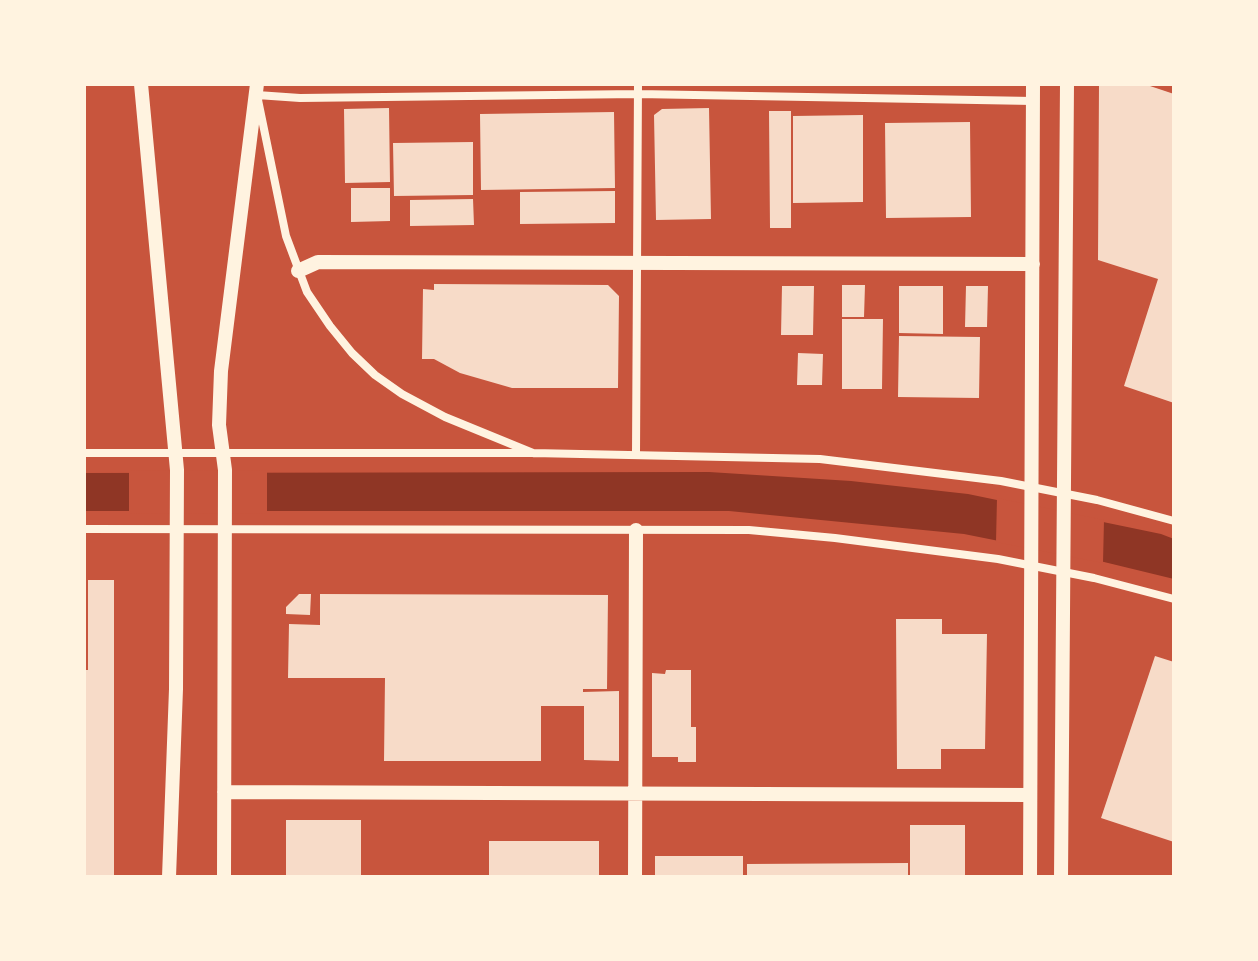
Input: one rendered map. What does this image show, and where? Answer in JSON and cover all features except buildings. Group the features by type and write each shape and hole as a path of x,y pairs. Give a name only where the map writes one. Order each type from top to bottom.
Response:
{"street":[{"path":"141,84 177,470 176,689 169,877"},
{"path":"636,454 638,84"},
{"path":"1030,877 1033,84"},
{"path":"1061,877 1067,84"},
{"path":"257,90 300,98 638,94 1033,101"},
{"path":"257,90 286,236 307,292 330,326 375,375 402,394 445,417 533,453"},
{"path":"224,877 225,470 219,425 221,371 257,90"},
{"path":"298,271 318,262 1033,264"},
{"path":"84,453 533,453 820,459 952,473 1032,487 1174,521"},
{"path":"84,529 749,530 945,551 1062,572 1174,599"},
{"path":"635,877 636,530"},
{"path":"224,792 1030,795"}],"shaded area":[{"path":"709,472 851,481 968,494 1161,534 1174,539 1174,579 964,534 729,511 84,511 84,473"}],"pier":[{"path":"267,470 267,513 129,514 129,471"},
{"path":"997,498 1104,520 1103,563 996,542"}]}
